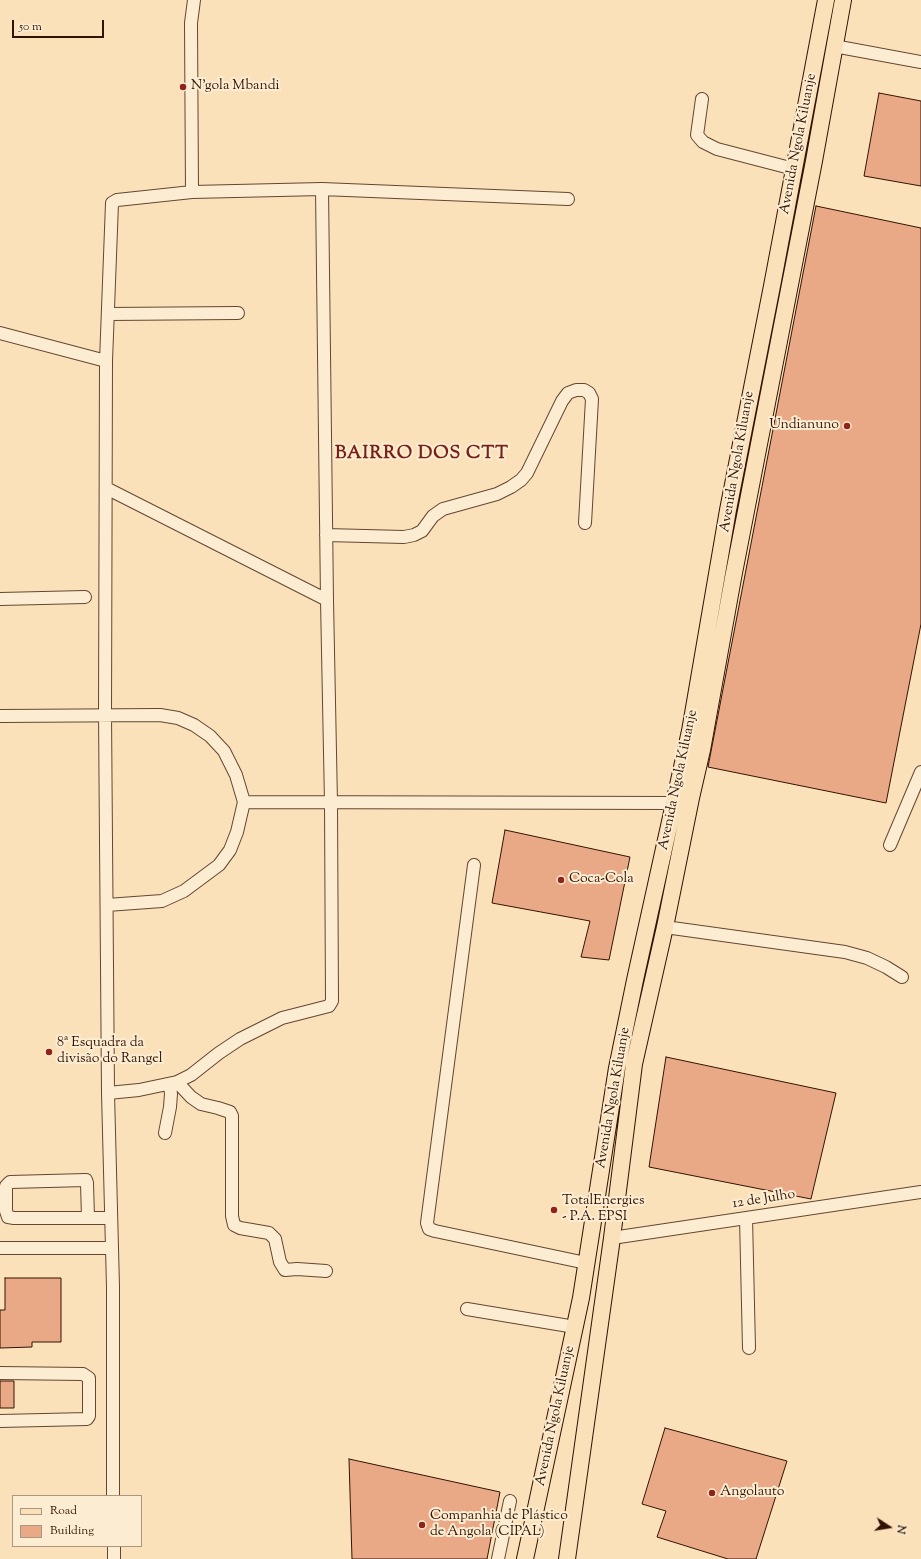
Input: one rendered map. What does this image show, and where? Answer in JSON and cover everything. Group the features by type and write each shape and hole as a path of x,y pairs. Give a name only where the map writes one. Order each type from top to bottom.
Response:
{"main road":[{"name":"Avenida Ngola Kiluanje","path":"525,1559 575,1327 617,1068 690,731 728,510 826,0"},
{"name":"Avenida Ngola Kiluanje","path":"567,1559 612,1238 634,1064 665,927 690,798 702,750 733,578 814,161 843,0"},
{"path":"558,1559 572,1526"},
{"path":"532,1530 532,1553 534,1559"}],"street":[{"path":"192,192 191,23 194,0"},
{"path":"834,46 921,62"},
{"path":"702,99 697,135 703,142 717,149 794,169"},
{"path":"108,1093 139,1090 174,1084 191,1075 218,1053 240,1039 282,1018 329,1006 332,1000 331,803 322,189"},
{"path":"113,1495 112,1248 108,1093 105,714 106,361 112,203 117,200 192,192 322,189 568,199"},
{"path":"108,314 238,313"},
{"path":"0,333 106,361"},
{"path":"326,535 404,537 414,535 422,531 433,516 443,509 497,494 511,487 521,480 527,473 562,401 568,393 576,390 584,390 589,393 592,399 585,523"},
{"path":"106,488 327,600"},
{"path":"0,599 85,597"},
{"path":"0,716 105,714 160,715 178,718 194,725 210,736 224,751 236,775 244,802 237,832 230,850 219,865 184,891 162,901 107,905"},
{"path":"890,846 921,772"},
{"path":"244,802 675,803"},
{"path":"474,865 427,1223 429,1229 435,1231 586,1263"},
{"path":"665,927 845,952 867,958 902,977"},
{"path":"164,1133 174,1084"},
{"path":"174,1084 190,1098 201,1104 230,1112 232,1116 232,1216 234,1225 240,1228 269,1233 275,1239 280,1262 285,1270 326,1270"},
{"path":"88,1218 86,1180 7,1183 6,1211 8,1217 14,1218 88,1218 111,1218"},
{"name":"12 de Julho","path":"612,1238 921,1192"},
{"path":"746,1218 749,1348"},
{"path":"0,1248 112,1248"},
{"path":"467,1309 575,1327"},
{"path":"0,1373 83,1374 89,1378 89,1416 86,1419 0,1420"},
{"path":"498,1559 510,1501"},
{"path":"114,1547 114,1559"}],"building":[{"path":"879,93 921,101 921,186 864,176"},
{"name":"Undianuno","path":"816,206 921,228 921,624 886,803 708,767"},
{"name":"Coca-Cola","path":"505,830 630,857 609,960 581,957 590,921 492,903"},
{"path":"666,1057 836,1093 811,1199 649,1167"},
{"path":"5,1278 61,1278 61,1342 32,1342 32,1347 0,1348 0,1310 5,1310"},
{"path":"0,1381 14,1381 14,1408 0,1408"},
{"name":"Angolauto","path":"665,1428 787,1461 756,1559 728,1559 657,1537 666,1511 642,1504"},
{"name":"Companhia de Plástico de Angola (CIPAL)","path":"349,1459 500,1492 487,1559 352,1559"}],"place":[{"name":"N'gola Mbandi","path":"183,87"},
{"name":"Undianuno","path":"847,426"},
{"name":"Coca-Cola","path":"561,880"},
{"name":"8ª Esquadra da divisão do Rangel","path":"49,1052"},
{"name":"TotalEnergies - P.A. EPSI","path":"554,1210"},
{"name":"Angolauto","path":"712,1493"},
{"name":"Companhia de Plástico de Angola (CIPAL)","path":"422,1525"}],"district":[{"name":"BAIRRO DOS CTT","path":"422,455"}]}
